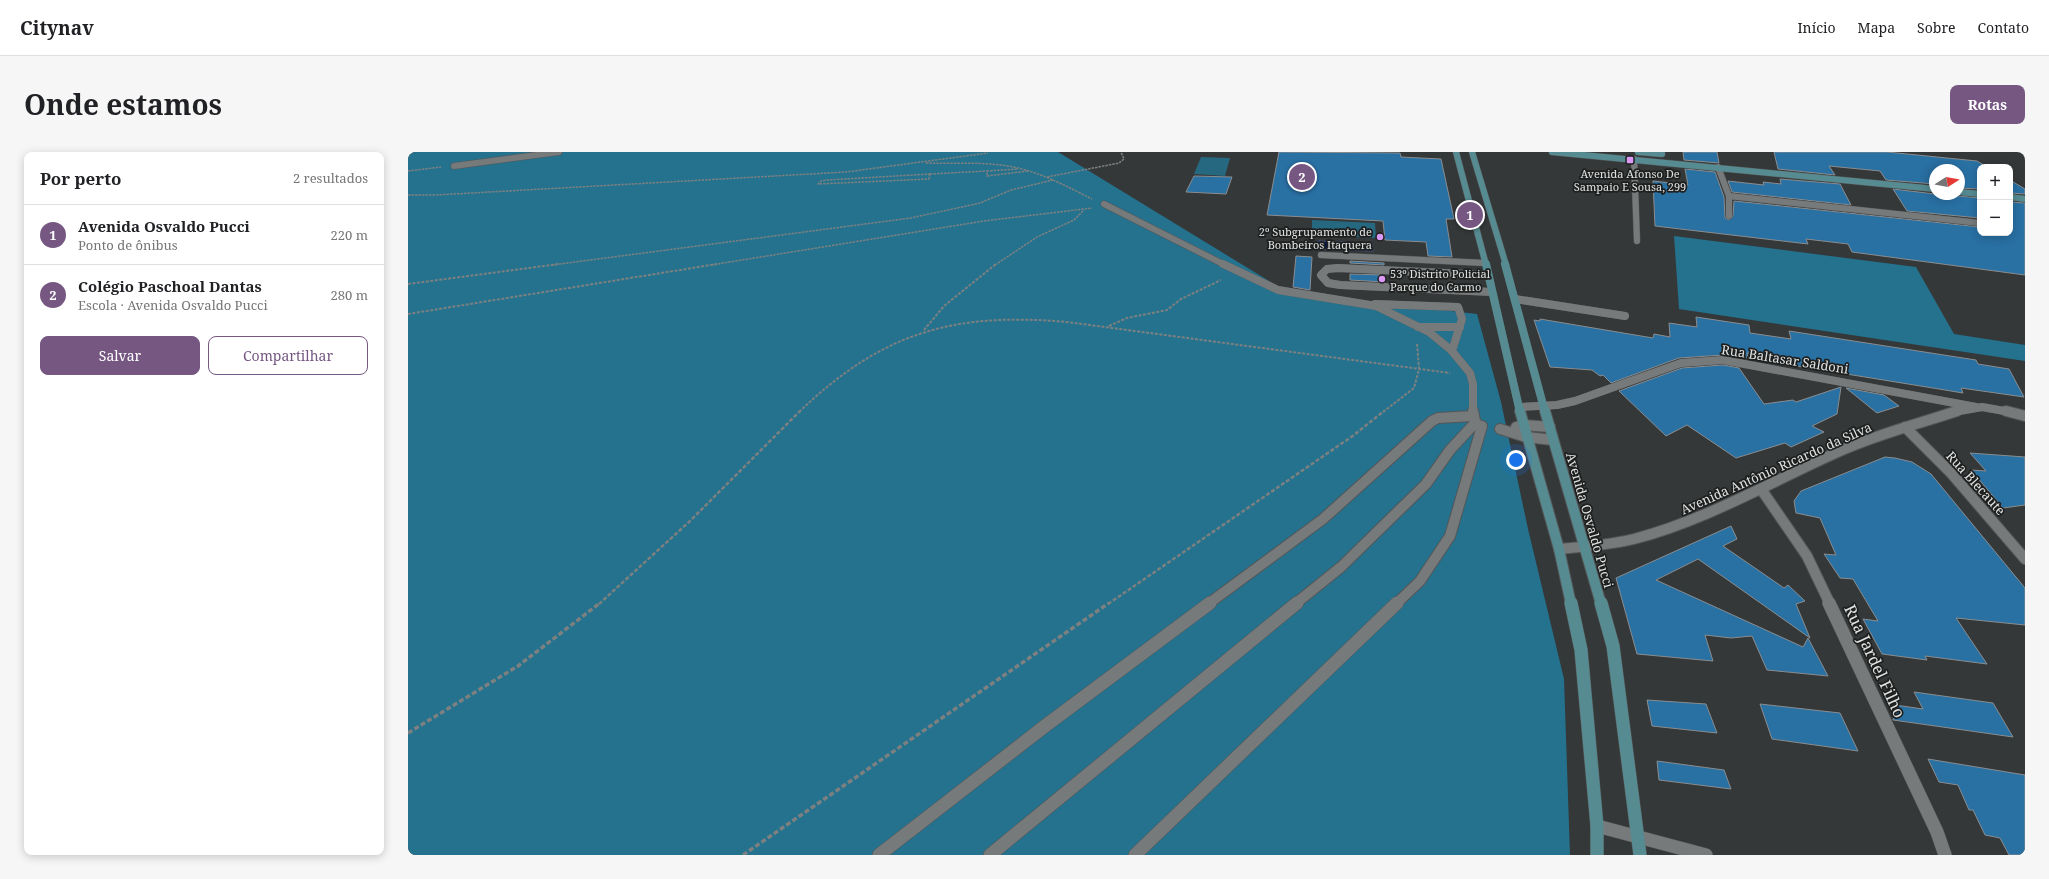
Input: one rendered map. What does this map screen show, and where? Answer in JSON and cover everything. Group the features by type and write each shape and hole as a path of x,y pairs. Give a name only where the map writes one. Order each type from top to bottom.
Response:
{"main road":[{"path":"1456,152 1488,275 1526,437 1559,549 1581,650 1597,826 1598,855"},
{"name":"Avenida Osvaldo Pucci","path":"1472,152 1613,646 1640,855"},
{"path":"1552,152 1929,188"},
{"path":"1638,152 1671,155"},
{"path":"1718,160 1718,167"},
{"path":"1749,164 1860,182"},
{"path":"1965,193 1977,194"},
{"path":"2013,197 2025,199"}],"street":[{"path":"454,166 559,152"},
{"path":"1634,159 1637,241"},
{"path":"1718,167 1729,196 1729,216"},
{"path":"1729,196 1977,223"},
{"path":"1104,204 1278,291 1369,304 1458,307 1462,319 1452,351"},
{"path":"1321,255 1485,263"},
{"path":"1488,275 1338,268 1327,269 1321,275 1323,280 1330,284 1340,285 1492,292"},
{"path":"1515,299 1625,316"},
{"path":"1135,855 1420,581 1450,536 1479,423 1471,375 1462,360 1442,342 1416,327 1369,304"},
{"path":"1416,327 1460,327"},
{"name":"Rua Baltasar Saldoni","path":"1520,407 1544,406 1575,400 1681,363 1723,360 1978,407"},
{"name":"Avenida Antônio Ricardo da Silva","path":"1559,549 1586,548 1638,539 1688,521 1761,489 1841,451 1905,427 1978,407 2025,416"},
{"path":"879,855 1051,721 1323,519 1432,421 1438,418 1479,423"},
{"path":"990,855 1341,567 1426,484 1450,450 1479,423"},
{"path":"1550,428 1524,425 1503,429 1526,437 1553,440"},
{"name":"Rua Blecaute","path":"1905,427 1951,472 2025,559"},
{"name":"Rua Jardel Filho","path":"1761,489 1807,556 1937,832 1945,855"},
{"path":"1597,826 1706,855"}],"path":[{"path":"1047,177 1119,163 1124,159 1121,152"},
{"path":"408,195 444,195 846,172 988,153"},
{"path":"916,163 999,165 1020,169 1047,177 1104,204"},
{"path":"408,171 454,166"},
{"path":"930,174 929,179 818,184 823,180 1009,169 1020,169"},
{"path":"1009,169 1009,174"},
{"path":"986,171 987,176 1029,171"},
{"path":"898,181 900,176"},
{"path":"408,284 911,218 980,203 1011,190 1053,180"},
{"path":"408,314 984,221 1084,210 1104,204"},
{"path":"924,331 929,322 940,310 1008,255 1039,236 1070,223 1084,210"},
{"path":"1109,326 1127,318 1167,310 1190,294 1240,273"},
{"path":"408,733 460,704 521,664 585,616 668,540 814,397 838,377 872,353 924,331 963,322 1006,318 1032,318 1109,326 1158,334 1471,375"},
{"path":"743,855 1354,435 1414,388 1419,369 1416,327"}],"shaded area":[{"path":"408,152 1058,152 1287,292 1477,314 1501,402 1528,529 1564,679 1570,855 408,855"},
{"path":"1201,157 1230,158 1225,176 1194,174"},
{"path":"1312,220 1375,223 1376,238 1312,235"},
{"path":"1674,236 1916,267 1954,334 2025,345 2025,361 1679,309"},
{"path":"1318,241 1372,243 1373,251 1318,249"}],"building":[{"path":"1279,152 1400,153 1401,157 1441,159 1454,219 1446,219 1452,257 1428,256 1426,242 1385,240 1383,221 1267,215"},
{"path":"1683,152 1717,152 1719,163 1684,160"},
{"path":"1774,152 1887,152 1977,161 1982,164 1977,164 1977,189 1965,188 1965,164 1929,164 1929,184 1886,180 1880,171 1829,166 1835,175 1778,169"},
{"path":"1685,169 1715,172 1724,197 1725,218 1729,220 1733,216 1734,201 1977,227 1977,236 2013,236 2013,202 2025,203 2025,275 1852,252 1848,244 1806,239 1808,244 1655,226 1653,181 1688,185"},
{"path":"1194,176 1232,177 1226,194 1186,192"},
{"path":"1780,179 1840,184 1851,205 1732,192 1728,181 1764,185 1763,182 1781,184"},
{"path":"2013,182 2025,189 2025,194 2013,193"},
{"path":"1893,189 1929,193 1929,200 1965,200 1965,197 1977,198 1977,218 1907,211"},
{"path":"1296,256 1312,257 1310,290 1293,287"},
{"path":"1350,261 1384,263 1384,265 1350,263"},
{"path":"1350,274 1384,275 1384,282 1350,280"},
{"path":"1696,317 1749,325 1750,333 1791,339 1789,331 1976,360 1978,364 2009,369 2024,397 1961,388 1963,393 1797,366 1796,361 1747,353 1748,358 1729,354 1730,356 1723,355 1679,358 1611,383 1603,375 1600,376 1592,370 1550,367 1534,320 1540,321 1540,319 1653,338 1654,334 1670,337 1669,323 1697,327"},
{"path":"1723,365 1739,368 1764,404 1793,400 1796,402 1841,387 1837,414 1812,426 1824,432 1791,447 1785,443 1736,458 1687,425 1666,436 1619,391 1682,368"},
{"path":"1846,388 1884,395 1899,406 1877,413"},
{"path":"1970,453 2025,457 2025,505 2003,508 1971,470 1986,471"},
{"path":"1885,457 1912,462 1931,474 2025,588 2025,625 1956,618 1987,664 1925,656 1927,660 1882,654 1863,619 1878,621 1853,579 1840,578 1824,554 1836,555 1820,518 1796,513 1794,501 1801,491"},
{"path":"1731,526 1737,539 1723,546 1784,588 1788,585 1805,601 1796,604 1810,638 1698,559 1656,580 1803,647 1808,638 1828,676 1767,670 1752,636 1731,638 1705,635 1713,661 1637,654 1616,578"},
{"path":"1914,692 1993,703 2013,737 1893,720 1895,705 1923,709"},
{"path":"1647,700 1706,704 1717,733 1652,726"},
{"path":"1760,704 1840,713 1858,751 1772,739"},
{"path":"1928,759 2025,775 2025,855 2009,855 2000,838 1985,835 1973,810 1969,810 1958,785 1939,782"},
{"path":"1657,761 1724,770 1731,789 1659,780"}],"place":[{"name":"Avenida Afonso De Sampaio E Sousa, 299","path":"1630,160"},
{"name":"Colégio Paschoal Dantas","path":"1302,177"},
{"name":"Avenida Osvaldo Pucci","path":"1470,215"},
{"name":"2º Subgrupamento de Bombeiros Itaquera","path":"1380,237"},
{"name":"53º Distrito Policial Parque do Carmo","path":"1382,279"}]}
